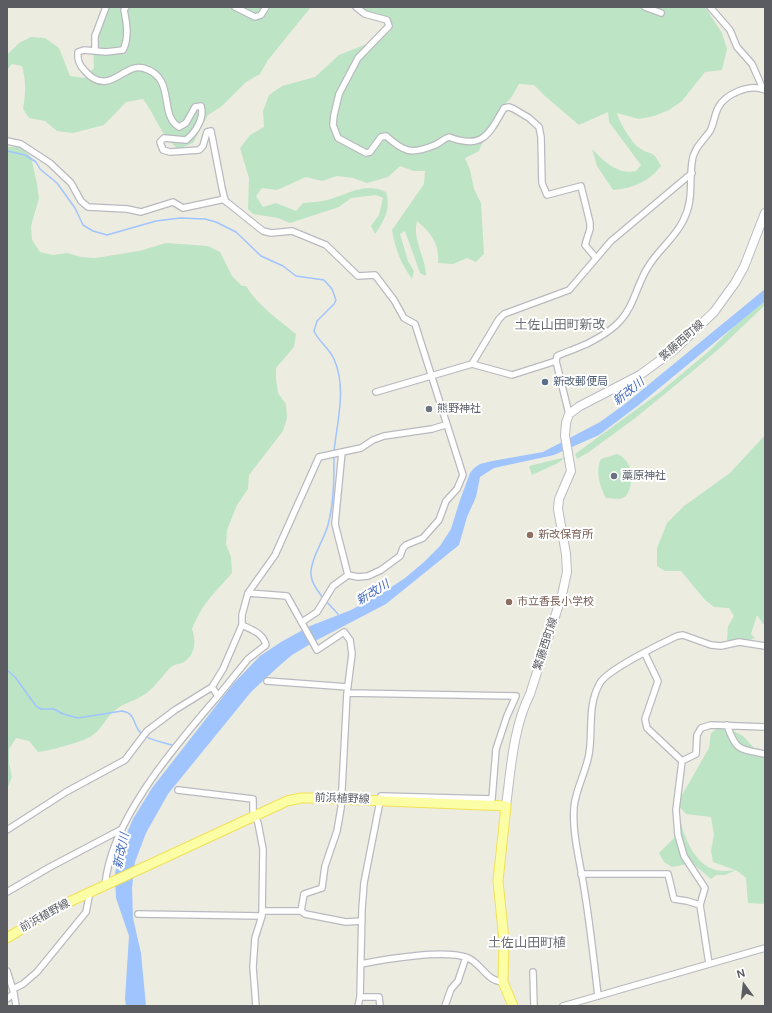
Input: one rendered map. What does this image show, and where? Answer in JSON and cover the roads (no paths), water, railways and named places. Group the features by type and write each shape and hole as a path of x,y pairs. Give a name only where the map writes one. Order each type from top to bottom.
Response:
{"main road":[{"name":"繁藤西町線","path":"506,806 514,747 524,706 530,694 565,583 566,554 558,508 558,499 570,475 565,436 566,423 569,414 580,406 640,376 674,350 714,312 735,283 744,267 765,213"},
{"name":"前浜植野線","path":"7,938 39,917 90,892 287,801 301,798 341,798 506,806"},
{"path":"506,806 498,873 504,940 503,982 513,1006"}],"street":[{"path":"95,51 95,36 106,7"},
{"path":"126,7 124,10 127,36 123,50 84,50 78,52 77,58 80,66 96,79 105,81 115,79 137,68 144,68 155,74 163,82 172,121 179,127 186,123 195,107 201,106 202,116 191,136 186,140 164,138 160,142 163,150 170,152 199,150 203,146 207,132 211,131 212,144 221,176 225,200 263,231 272,233 292,231 326,245 358,276 375,275 385,287 404,318 415,324 463,475 457,489 446,501 439,520 423,538 406,545 400,556 381,570 368,576 358,577 348,575 333,586 317,612 302,622"},
{"path":"235,7 255,17 261,15 266,7"},
{"path":"356,7 364,14 373,18 387,20 389,26 358,58 339,94 333,125 338,138 366,153 370,152 381,137 386,136 406,151 435,145 449,137 461,142 474,142 487,136 504,108 508,107 514,109 529,118 539,127 541,137 542,182 547,195 581,186 590,223 590,229 585,245 596,258"},
{"path":"645,7 660,13"},
{"path":"710,7 730,30 737,47 752,64 764,90"},
{"path":"569,414 556,361 557,356 583,345 615,325 624,316 647,267 672,239 683,221 690,201 692,161 700,142 709,131 722,103 727,98 747,89 755,88 764,90"},
{"path":"7,141 21,144 50,163 71,183 81,201 88,207 127,209 141,212 172,202 183,208 225,200"},
{"path":"472,364 499,319 504,314 569,290 611,241 630,223 692,172"},
{"path":"376,392 433,377 472,364 512,376 556,361"},
{"path":"7,830 66,792 124,760 147,731 174,710 212,687 223,669 242,625 242,615 248,593 275,555 319,458 361,448 373,440 384,436 432,429 446,425"},
{"path":"342,452 340,490 335,524 348,575"},
{"path":"248,593 287,596 317,650 344,632 350,640 352,654 347,690 341,798 337,831 325,866 322,888 304,894 301,911"},
{"path":"107,885 106,874 122,829 139,799 161,766 248,659 266,645 264,640 257,632 242,625"},
{"path":"598,996 595,962 574,829 574,807 578,788 589,754 590,719 596,691 605,677 669,640 683,635 711,645 721,646 739,642 765,646"},
{"path":"645,654 658,681 645,719 647,728 682,761"},
{"path":"267,681 347,690 516,696 507,716 496,749 492,799 381,796 364,883 360,997 358,1006"},
{"path":"212,687 218,696"},
{"path":"682,761 696,754 697,735 701,728 711,725 765,727"},
{"path":"727,725 733,742 740,748 765,754"},
{"path":"682,761 676,810 678,835 684,856 704,884 705,888 700,905 709,964"},
{"path":"178,790 253,799 254,815 258,823 263,844 262,914 255,938 253,956 256,1006"},
{"path":"7,892 50,867 122,829"},
{"path":"581,874 668,874 674,899 700,905"},
{"path":"7,999 14,991 37,972 86,912 90,892"},
{"path":"138,914 262,914 301,911 305,914 342,921 362,921"},
{"path":"563,1006 765,948"},
{"path":"361,964 427,954 466,957 475,962 491,978 503,982"},
{"path":"445,1006 451,988 458,981 466,957"},
{"path":"7,971 14,991 16,1006"},
{"path":"533,972 534,1006"},
{"path":"360,997 379,997 380,1006"}],"water":[{"name":"新改川","path":"765,289 765,301 640,404 599,435 554,455 494,468 480,477 476,497 467,517 459,545 386,604 317,640 292,655 251,692 168,794 146,833 135,862 132,888 133,918 141,953 146,1006 126,1006 125,999 129,936 116,898 115,875 118,854 133,819 152,788 233,684 260,656 281,642 310,626 351,610 381,594 405,578 424,562 440,546 451,529 470,473 474,468 480,464 492,461 543,452 600,422 625,404"}],"waterway":[{"path":"7,151 25,155 36,162 40,169 57,183 75,208 83,225 93,231 107,235 156,221 180,218 205,219 216,222 236,232 261,256 283,266 296,276 324,280 332,289 336,300 334,304 317,321 314,331 334,359 338,370 341,393 334,451"},
{"path":"323,598 316,589 311,571 330,516 333,490 334,455"},
{"path":"326,601 338,614"},
{"path":"7,670 15,677 36,706 41,709 54,709 63,714 78,718 122,711 127,712 132,717 136,727 142,734 153,740 175,746"}],"place":[{"name":"新改郵便局","path":"545,382"},
{"name":"熊野神社","path":"429,409"},
{"name":"藁原神社","path":"614,476"},
{"name":"新改保育所","path":"530,535"},
{"name":"市立香長小学校","path":"509,602"}],"district":[{"name":"土佐山田町新改","path":"560,326"},
{"name":"土佐山田町植","path":"527,944"}]}
